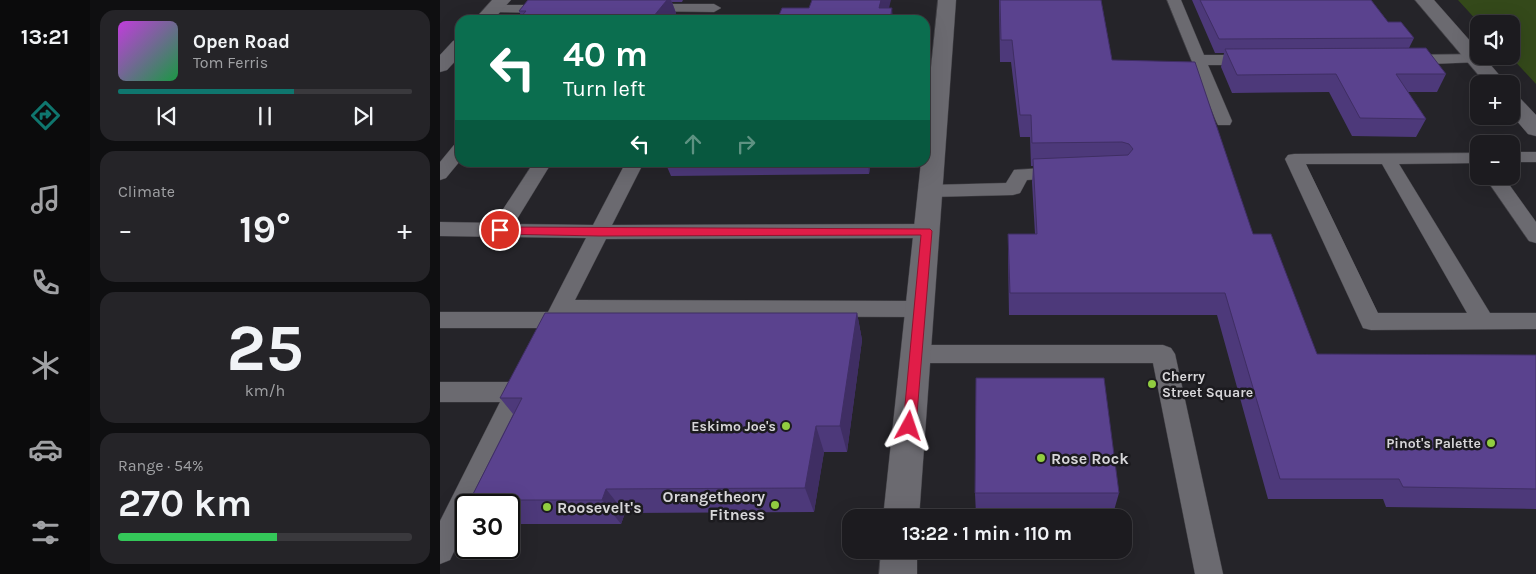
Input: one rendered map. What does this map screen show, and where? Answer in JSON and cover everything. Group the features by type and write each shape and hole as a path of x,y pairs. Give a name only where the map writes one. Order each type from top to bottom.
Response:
{"street":[{"path":"902,509 947,0"},
{"path":"1424,0 1470,52"},
{"path":"440,66 455,50"},
{"path":"1481,65 1489,75"},
{"path":"1520,110 1536,129"},
{"path":"898,574 899,559"}],"lane":[{"path":"1174,0 1224,121"},
{"path":"635,8 713,9"},
{"path":"493,10 566,9"},
{"path":"1394,60 1470,59"},
{"path":"1200,60 1266,60"},
{"path":"440,174 455,155"},
{"path":"1387,158 1484,322"},
{"path":"1470,158 1294,159 1371,322 1536,321"},
{"path":"1520,158 1536,158"},
{"path":"500,230 539,167"},
{"path":"440,550 517,392 632,167"},
{"path":"930,191 1013,190 1020,174 1079,173"},
{"path":"1499,185 1536,236"},
{"path":"440,229 599,232 927,231"},
{"path":"440,320 557,314 920,309"},
{"path":"916,354 1162,354 1209,574"},
{"path":"440,392 517,392"}],"green space":[{"path":"1458,0 1536,0 1536,84 1518,65 1520,65 1520,15 1472,15"}],"building":[{"path":"528,0 667,0 655,15 522,15 526,11 519,11"},
{"path":"812,0 881,0 879,8 892,8 891,15 779,15 782,8 809,8"},
{"path":"1000,0 1101,0 1112,60 1195,62 1253,234 1271,234 1317,354 1536,355 1536,489 1403,487 1399,479 1280,479 1225,293 1010,293 1008,234 1037,234 1033,159 1128,155 1133,149 1129,144 1122,142 1032,143 1031,115 1020,115 1012,40 1001,40"},
{"path":"1200,0 1371,0 1388,22 1401,22 1414,38 1219,39"},
{"path":"1426,48 1446,74 1396,74 1426,119 1360,118 1336,74 1237,75 1225,49"},
{"path":"545,313 857,313 840,426 816,426 805,488 606,489 602,500 520,500 520,494 473,494 522,398 500,398"},
{"name":"Rose Rock","path":"976,378 1104,378 1119,493 975,493"}],"place":[{"name":"Cherry Street Square","path":"1152,384"},
{"name":"Eskimo Joe's","path":"786,426"},
{"name":"Pinot's Palette","path":"1491,443"},
{"name":"Rose Rock","path":"1041,458"},
{"name":"Orangetheory Fitness","path":"775,505"},
{"name":"Roosevelt's","path":"547,507"}],"route":[{"path":"500,230 599,232 927,231 909,426"}]}
